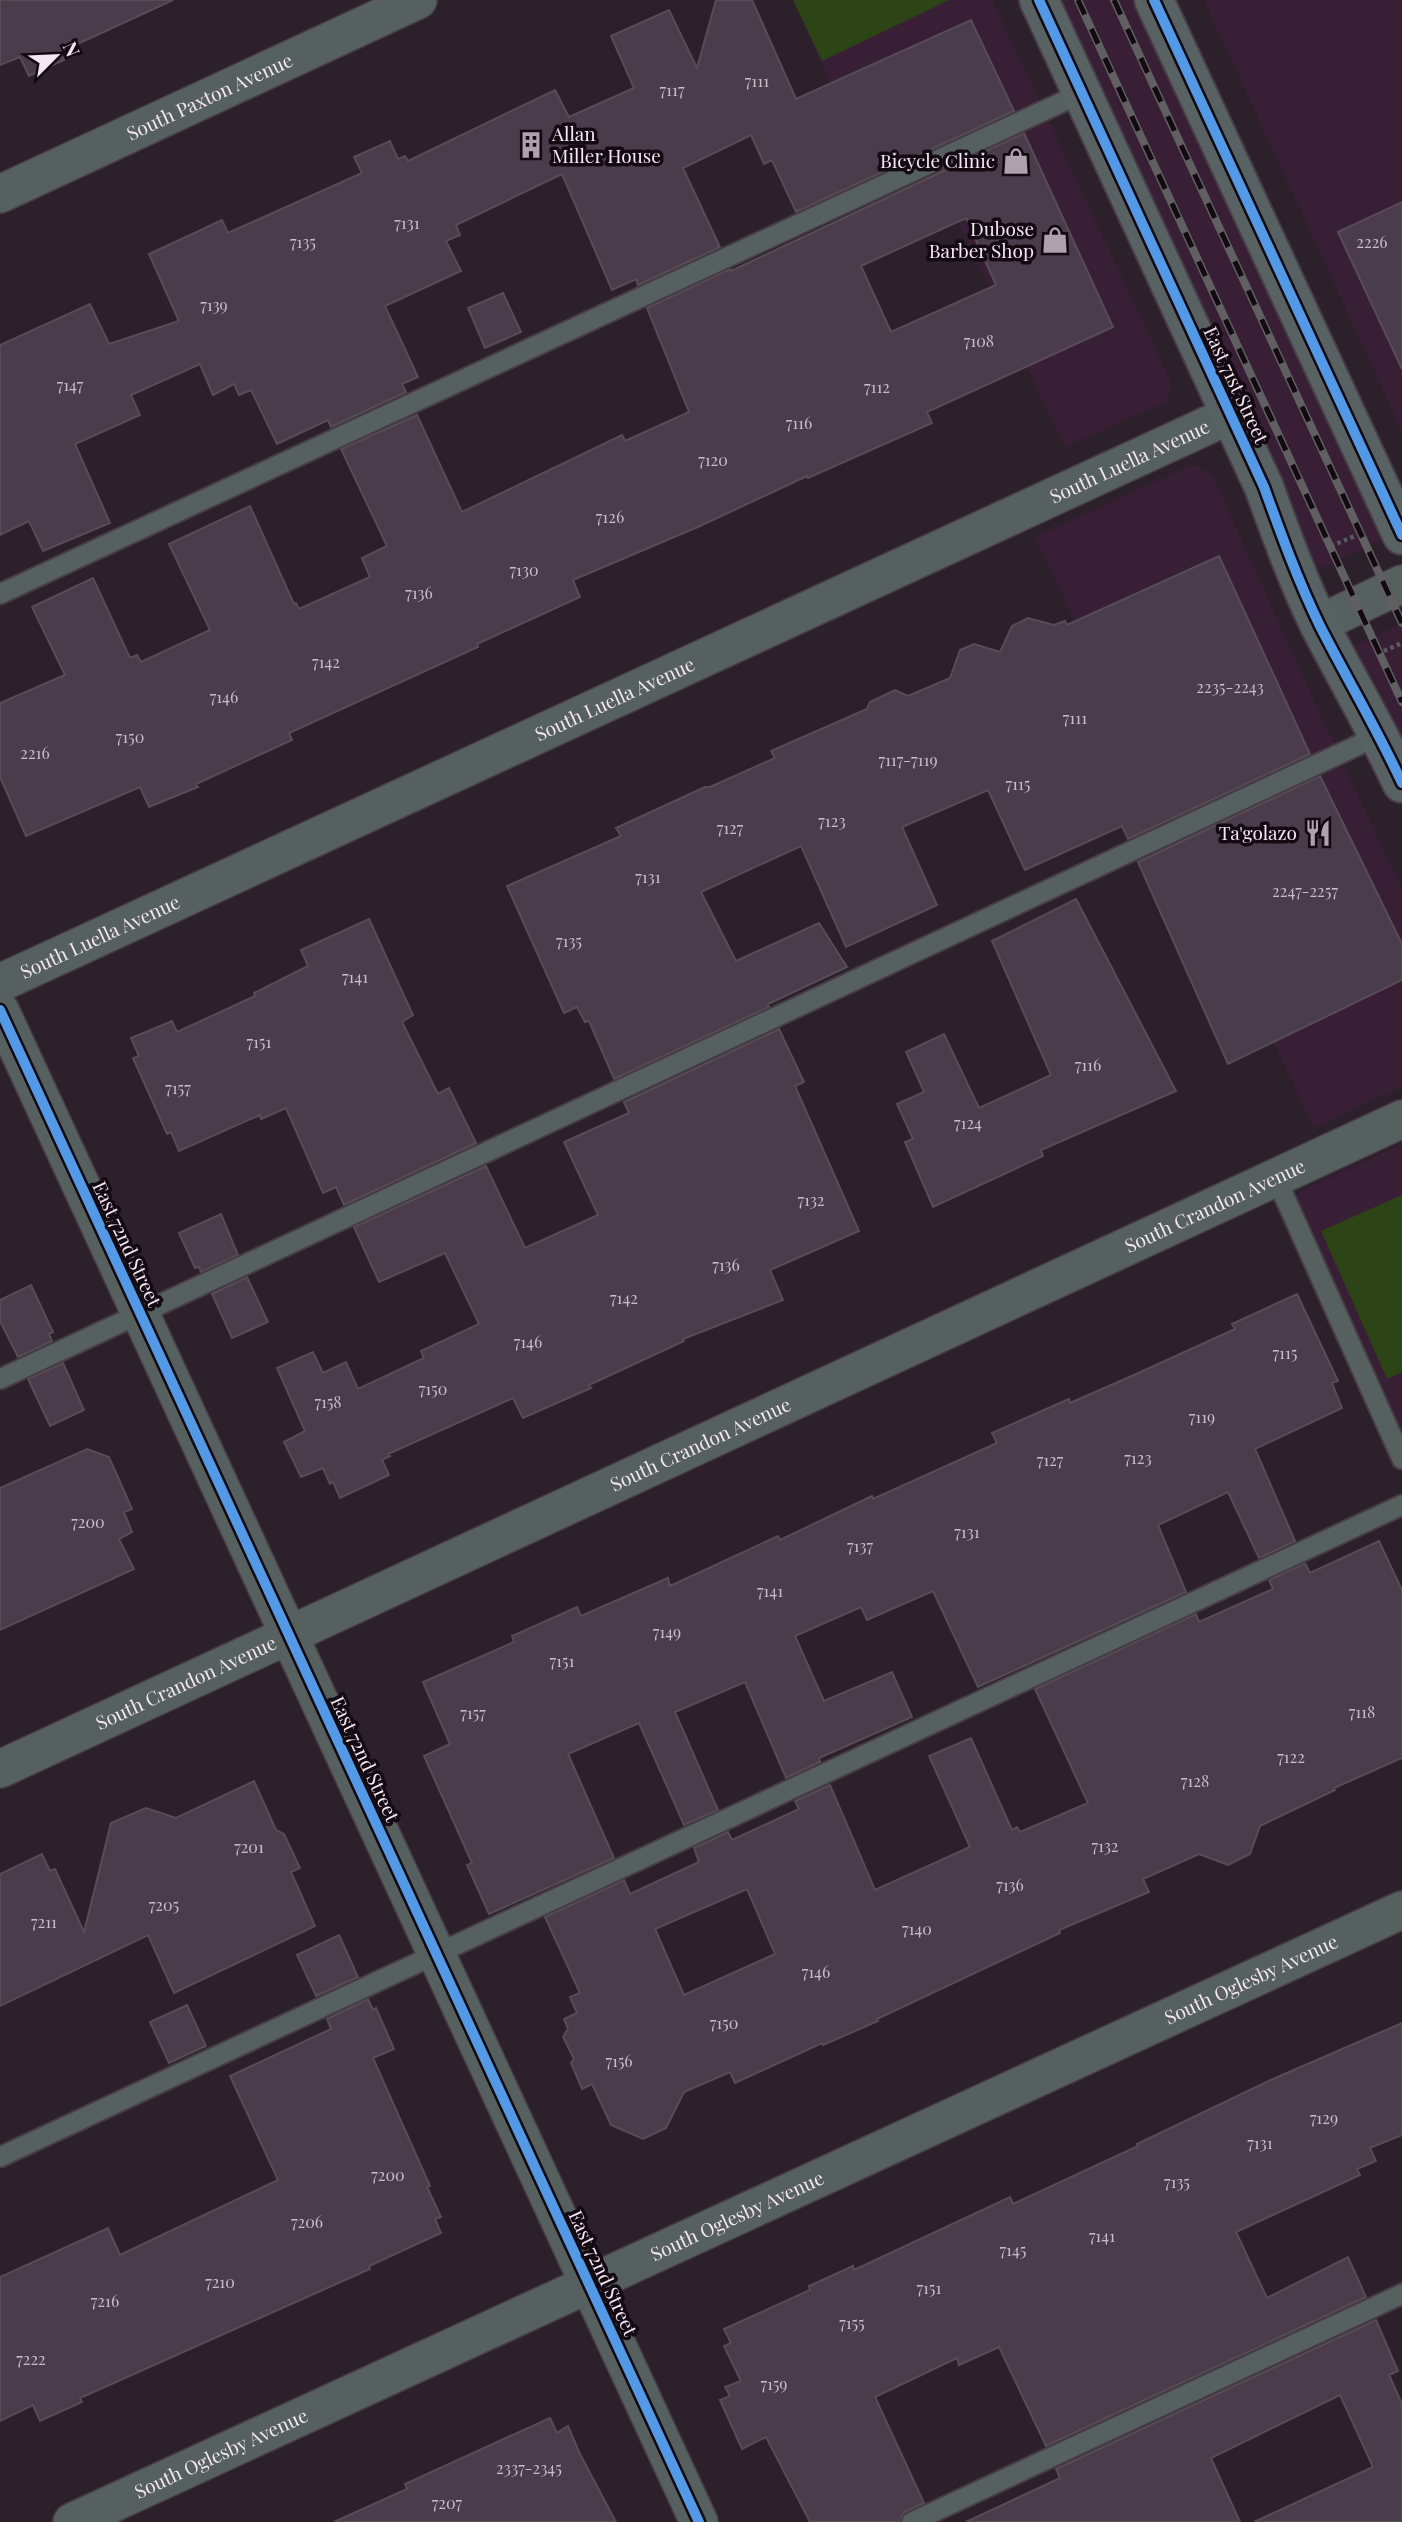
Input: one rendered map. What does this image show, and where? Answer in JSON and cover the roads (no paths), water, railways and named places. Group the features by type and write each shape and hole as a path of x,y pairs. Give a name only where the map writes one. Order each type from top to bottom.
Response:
{"main road":[{"name":"East 71st Street","path":"1039,0 1264,487 1293,565 1319,624 1380,735 1402,783"},
{"path":"1154,0 1402,535"}],"street":[{"name":"South Paxton Avenue","path":"0,194 418,0"},
{"name":"South Luella Avenue","path":"0,983 1230,415"},
{"path":"1319,624 1402,584"},
{"name":"East 72nd Street","path":"0,1010 699,2522"},
{"name":"South Crandon Avenue","path":"0,1769 1402,1119"},
{"name":"South Oglesby Avenue","path":"72,2522 1402,1910"}],"lane":[{"path":"0,594 1082,93"},
{"path":"0,1379 1380,735"},
{"path":"1276,1178 1402,1459"},
{"path":"0,2157 1402,1505"},
{"path":"912,2522 1401,2299"}],"railway":[{"path":"1078,0 1402,702"},
{"path":"1114,0 1402,623"}],"place":[{"name":"Allan Miller House","path":"531,145"},
{"name":"Bicycle Clinic","path":"1016,161"},
{"name":"Dubose Barber Shop","path":"1055,240"},
{"name":"Ta'golazo","path":"1318,833"}]}
